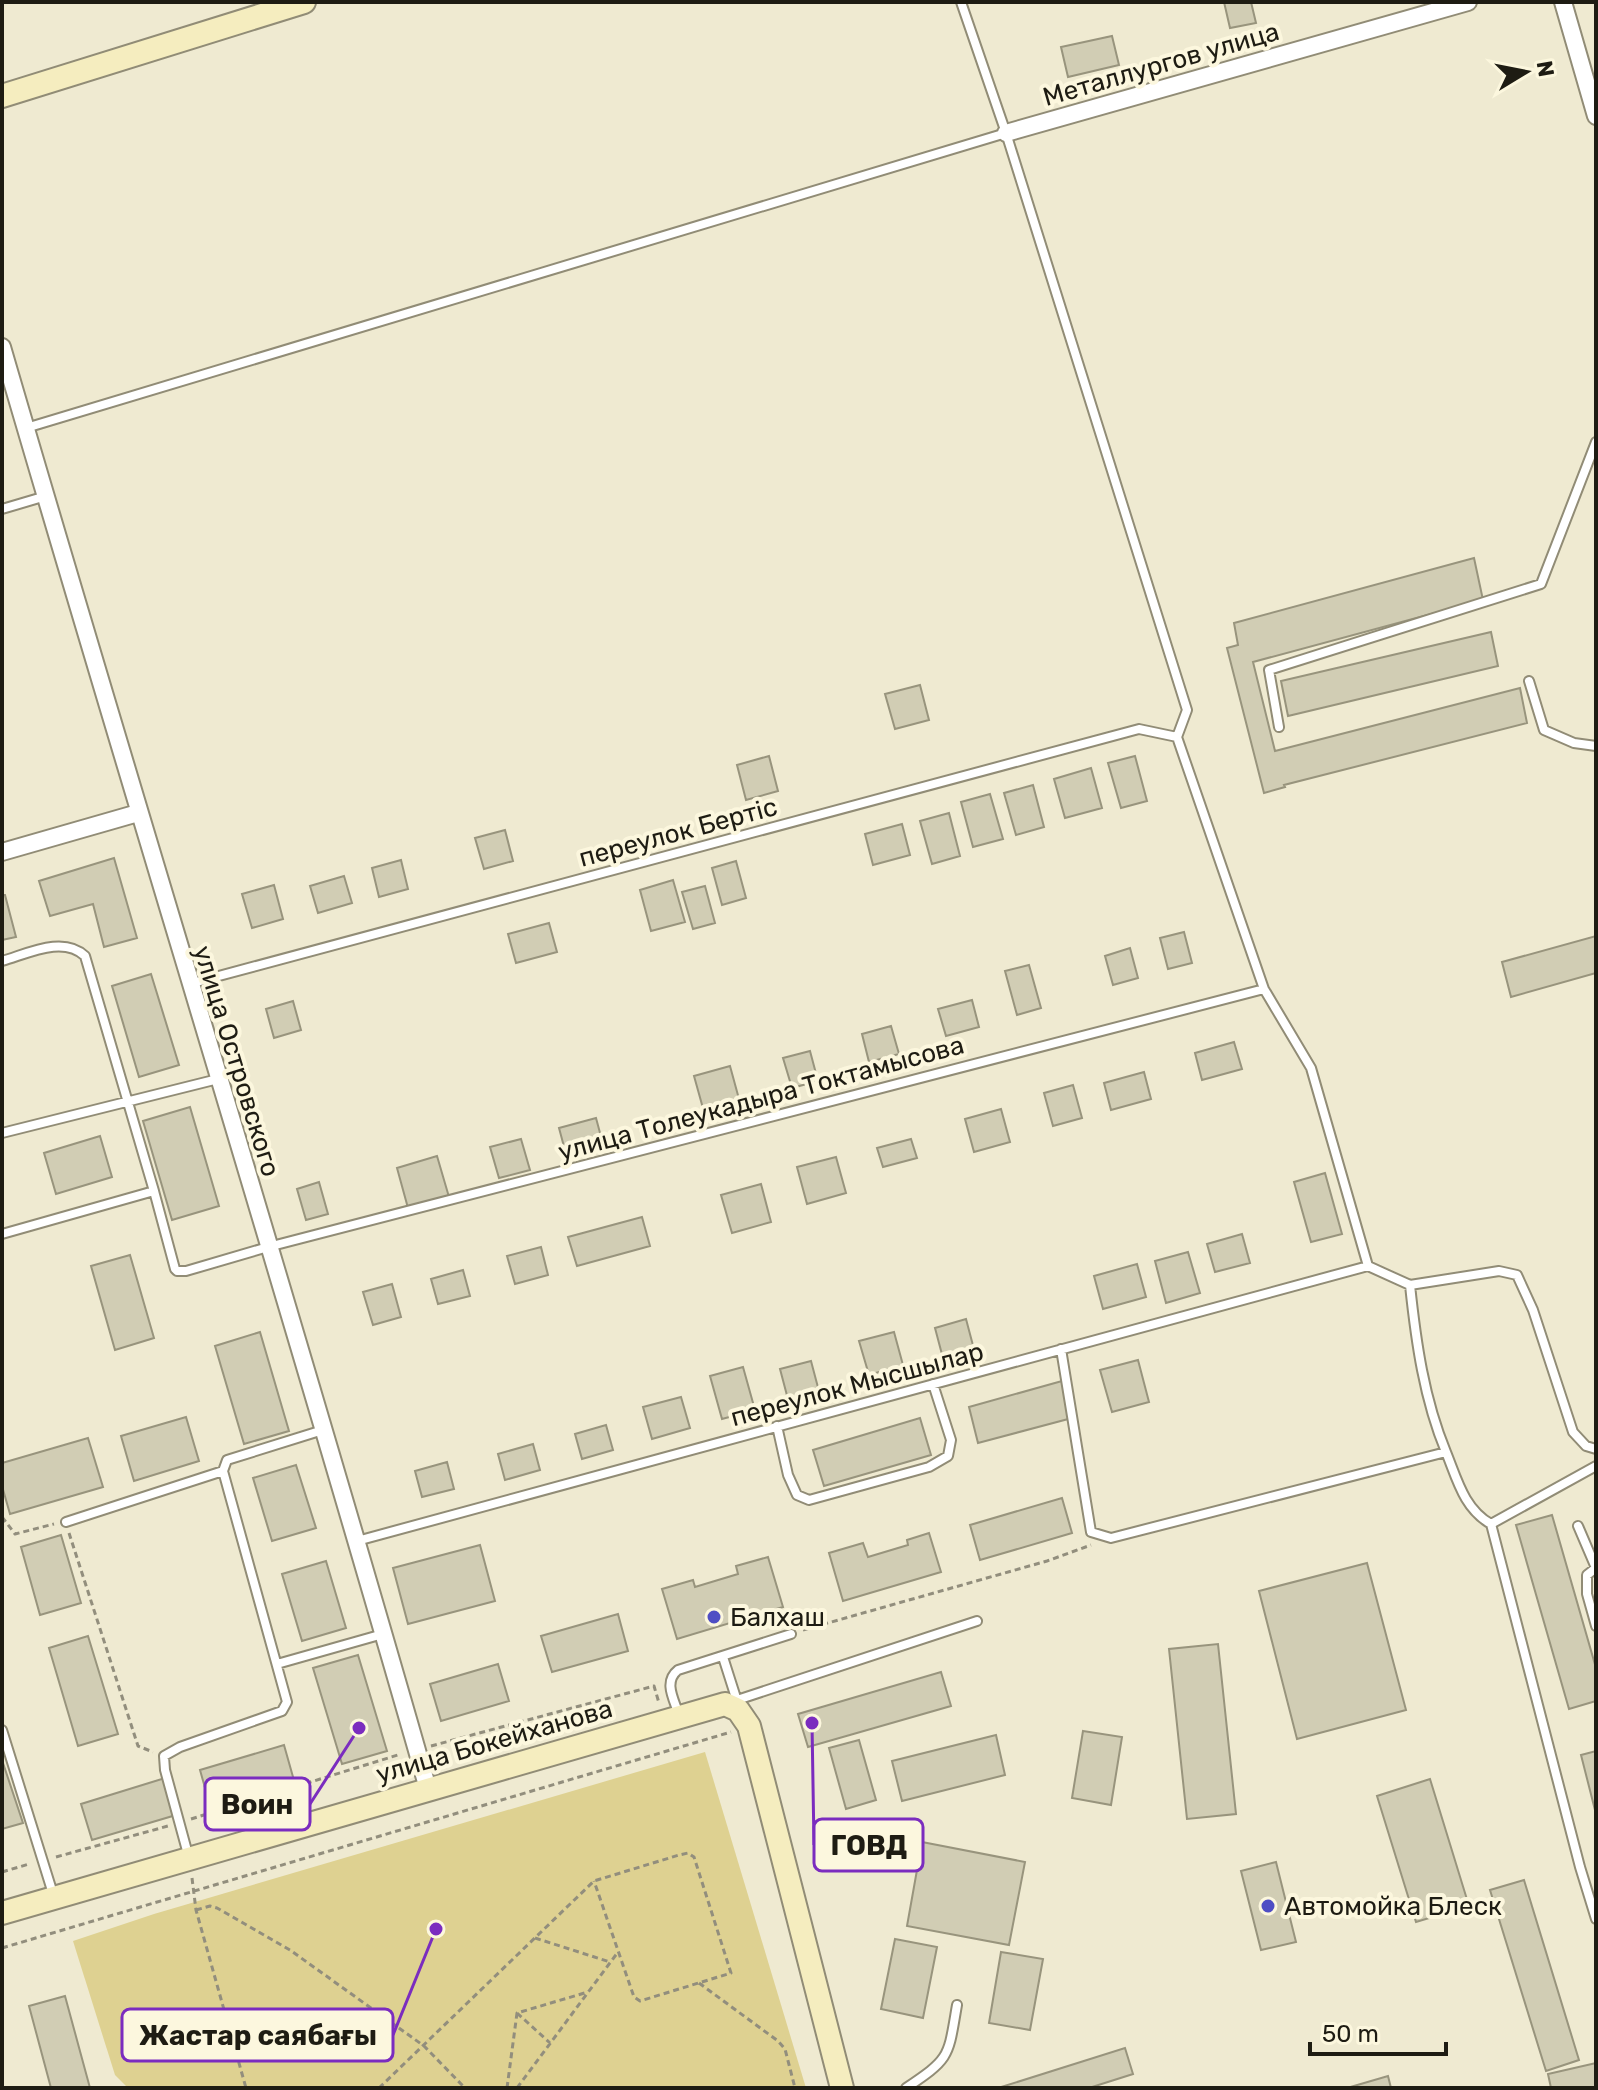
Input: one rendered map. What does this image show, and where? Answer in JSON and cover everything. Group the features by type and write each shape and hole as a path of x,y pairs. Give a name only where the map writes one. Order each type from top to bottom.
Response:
{"street":[{"path":"2,96 304,2"},
{"name":"Металлургов улица","path":"1006,133 1468,2"},
{"path":"1563,2 1596,116"},
{"name":"улица Островского","path":"2,347 428,1789"},
{"path":"2,852 138,813"},
{"path":"731,1702 749,1726 842,2088"},
{"name":"улица Бокейханова","path":"2,1913 731,1702"}],"lane":[{"path":"961,2 1006,133 1187,710 1177,737 1264,989 1311,1068 1368,1266 1410,1285 1499,1271 1517,1275 1533,1310 1573,1432 1586,1446 1596,1449"},
{"path":"26,428 1006,133"},
{"path":"1279,727 1269,670 1541,584 1596,442"},
{"path":"2,509 46,496"},
{"path":"1529,681 1544,730 1574,743 1596,746"},
{"name":"переулок Бертіс","path":"189,984 1139,729 1177,737"},
{"path":"2,961 58,945 71,947 85,956 154,1191 2,1234"},
{"name":"улица Толеукадыра Токтамысова","path":"154,1191 177,1271 1264,989"},
{"path":"2,1133 218,1079"},
{"name":"переулок Мысшылар","path":"357,1541 1368,1266"},
{"path":"1410,1285 1417,1349 1437,1429 1465,1501 1477,1517 1491,1524 1596,1919"},
{"path":"1061,1349 1091,1532 1111,1538 1446,1452"},
{"path":"777,1426 788,1475 797,1495 809,1500 929,1467 948,1456 951,1440 933,1384"},
{"path":"189,1859 164,1756 180,1747 282,1711 287,1702 223,1471 227,1460 323,1430"},
{"path":"1491,1524 1596,1466"},
{"path":"66,1522 223,1471"},
{"path":"1578,1526 1596,1568 1587,1575 1586,1585 1596,1626"},
{"path":"723,1657 731,1702 977,1621"},
{"path":"277,1664 384,1634"},
{"path":"671,1718 669,1683 671,1675 678,1670 791,1634"},
{"path":"2,1730 55,1898"},
{"path":"906,2088 932,2071 949,2053 957,2005"}],"path":[{"path":"2,1517 15,1534 66,1522 138,1746 164,1756"},
{"path":"791,1634 883,1605 1047,1561 1111,1538"},
{"path":"2,1872 179,1823 417,1749 654,1686 671,1718"},
{"path":"2,1948 749,1726"},
{"path":"379,2088 594,1881 679,1855 688,1853 694,1857 731,1973 640,2001 634,1997 594,1881"},
{"path":"189,1859 196,1910 246,2088"},
{"path":"196,1910 210,1906 217,1908 290,1950 424,2046 465,2088"},
{"path":"535,1938 610,1962"},
{"path":"517,2088 618,1952"},
{"path":"699,1983 778,2041 785,2049 795,2088"},
{"path":"517,2013 588,1992"},
{"path":"517,2013 550,2043"},
{"path":"507,2088 517,2013"}],"shaded area":[{"path":"705,1752 806,2088 128,2088 115,2075 73,1941 154,1914"}],"building":[{"path":"1224,2 1251,2 1256,23 1230,28"},
{"path":"1112,36 1119,65 1068,77 1061,47"},
{"path":"1474,558 1483,600 1253,662 1275,751 1520,688 1527,723 1284,785 1264,793 1227,648 1238,645 1234,623"},
{"path":"1491,632 1498,666 1288,716 1281,681"},
{"path":"920,685 929,720 895,729 885,694"},
{"path":"769,756 778,791 746,800 737,765"},
{"path":"1135,756 1147,801 1121,808 1108,763"},
{"path":"1091,768 1102,808 1065,818 1054,779"},
{"path":"1033,785 1044,827 1016,835 1004,793"},
{"path":"990,794 1003,839 973,847 961,802"},
{"path":"949,813 960,856 932,864 920,821"},
{"path":"902,824 910,855 873,865 865,834"},
{"path":"505,830 513,861 484,869 475,838"},
{"path":"114,858 137,938 104,947 93,904 50,916 39,881"},
{"path":"401,860 408,889 379,897 372,868"},
{"path":"736,861 746,898 722,905 712,868"},
{"path":"344,876 352,903 318,913 310,886"},
{"path":"673,880 685,922 651,931 640,890"},
{"path":"274,885 283,919 252,928 242,894"},
{"path":"705,886 715,923 693,929 682,892"},
{"path":"2,895 5,895 16,937 2,940"},
{"path":"549,923 557,952 516,963 508,934"},
{"path":"1184,932 1192,963 1168,969 1160,938"},
{"path":"1596,936 1596,973 1511,997 1502,962"},
{"path":"1130,948 1138,978 1113,985 1105,956"},
{"path":"1029,965 1041,1008 1017,1015 1005,971"},
{"path":"151,974 179,1065 139,1077 112,986"},
{"path":"972,1000 979,1027 946,1036 938,1009"},
{"path":"293,1001 301,1030 274,1038 266,1009"},
{"path":"891,1026 899,1054 869,1062 862,1034"},
{"path":"1234,1042 1242,1069 1202,1080 1195,1053"},
{"path":"810,1051 818,1081 792,1088 783,1058"},
{"path":"730,1066 742,1110 706,1119 694,1076"},
{"path":"1144,1072 1151,1099 1111,1110 1104,1083"},
{"path":"1073,1085 1082,1118 1053,1126 1044,1093"},
{"path":"190,1107 219,1206 172,1220 143,1121"},
{"path":"1001,1109 1010,1142 974,1152 965,1119"},
{"path":"596,1118 603,1144 566,1154 559,1128"},
{"path":"100,1136 112,1177 56,1194 44,1153"},
{"path":"521,1139 530,1170 499,1178 490,1147"},
{"path":"911,1139 917,1158 883,1167 877,1148"},
{"path":"437,1156 449,1197 408,1208 397,1168"},
{"path":"836,1157 846,1193 807,1204 797,1167"},
{"path":"1325,1173 1342,1234 1311,1242 1294,1182"},
{"path":"319,1182 328,1214 306,1220 297,1189"},
{"path":"761,1184 771,1222 732,1233 721,1195"},
{"path":"642,1217 650,1246 577,1266 568,1237"},
{"path":"1242,1234 1250,1263 1215,1272 1207,1244"},
{"path":"541,1247 548,1275 515,1284 507,1256"},
{"path":"1188,1252 1200,1293 1166,1303 1155,1261"},
{"path":"130,1255 154,1338 115,1350 91,1266"},
{"path":"1137,1264 1146,1297 1103,1309 1094,1276"},
{"path":"463,1270 470,1296 438,1304 431,1279"},
{"path":"392,1284 401,1317 373,1325 363,1292"},
{"path":"966,1319 975,1353 944,1362 935,1328"},
{"path":"260,1332 289,1431 244,1444 215,1346"},
{"path":"894,1332 903,1365 869,1375 859,1341"},
{"path":"1138,1360 1149,1402 1112,1412 1100,1370"},
{"path":"811,1361 820,1395 789,1403 780,1369"},
{"path":"743,1367 755,1410 722,1419 710,1376"},
{"path":"1062,1381 1072,1418 978,1443 969,1407"},
{"path":"681,1397 690,1428 652,1439 643,1407"},
{"path":"186,1417 199,1461 134,1481 121,1436"},
{"path":"920,1418 931,1455 824,1486 813,1450"},
{"path":"606,1425 613,1450 582,1459 575,1434"},
{"path":"88,1438 103,1487 10,1514 2,1486 2,1463"},
{"path":"533,1444 540,1470 505,1480 498,1454"},
{"path":"447,1462 454,1489 422,1497 415,1471"},
{"path":"296,1465 316,1528 272,1541 253,1478"},
{"path":"1062,1498 1072,1533 980,1560 970,1525"},
{"path":"1552,1515 1596,1668 1596,1701 1569,1709 1516,1525"},
{"path":"929,1533 941,1572 843,1601 829,1553 863,1543 868,1557 908,1545 907,1540"},
{"path":"61,1535 81,1603 40,1615 21,1547"},
{"path":"480,1545 495,1601 408,1624 393,1568"},
{"path":"768,1557 783,1607 677,1639 662,1589 693,1580 695,1587 738,1574 736,1566"},
{"path":"326,1561 346,1628 302,1641 282,1574"},
{"path":"1367,1563 1406,1710 1297,1739 1259,1591"},
{"path":"618,1614 628,1651 552,1672 541,1636"},
{"path":"88,1636 118,1734 78,1746 49,1648"},
{"path":"1218,1644 1236,1814 1187,1819 1169,1649"},
{"path":"358,1655 387,1751 342,1764 313,1668"},
{"path":"498,1664 509,1701 441,1721 430,1684"},
{"path":"941,1672 951,1706 808,1747 798,1714"},
{"path":"1083,1731 1122,1737 1111,1805 1072,1798"},
{"path":"996,1735 1005,1775 902,1801 892,1761"},
{"path":"859,1740 876,1800 846,1809 829,1748"},
{"path":"284,1745 295,1784 211,1809 200,1770"},
{"path":"1596,1751 1596,1814 1581,1755"},
{"path":"2,1760 23,1823 2,1829"},
{"path":"165,1778 176,1815 92,1840 81,1804"},
{"path":"1430,1779 1469,1906 1416,1922 1377,1796"},
{"path":"922,1842 1025,1862 1009,1945 907,1926"},
{"name":"Автомойка Блеск","path":"1276,1862 1296,1942 1261,1950 1241,1871"},
{"path":"1524,1880 1579,2060 1546,2071 1490,1890"},
{"path":"895,1939 937,1947 923,2018 881,2009"},
{"path":"1001,1952 1043,1959 1030,2030 989,2023"},
{"path":"65,1996 90,2088 51,2088 29,2006"},
{"path":"1125,2048 1133,2074 1089,2088 998,2088"},
{"path":"1596,2063 1596,2088 1551,2088 1548,2074"},
{"path":"1388,2076 1391,2088 1347,2088"}],"place":[{"name":"Балхаш","path":"714,1617"},
{"name":"ГОВД","path":"812,1723"},
{"name":"Воин","path":"359,1728"},
{"name":"Автомойка Блеск","path":"1268,1906"},
{"name":"Жастар саябағы","path":"436,1929"}]}
